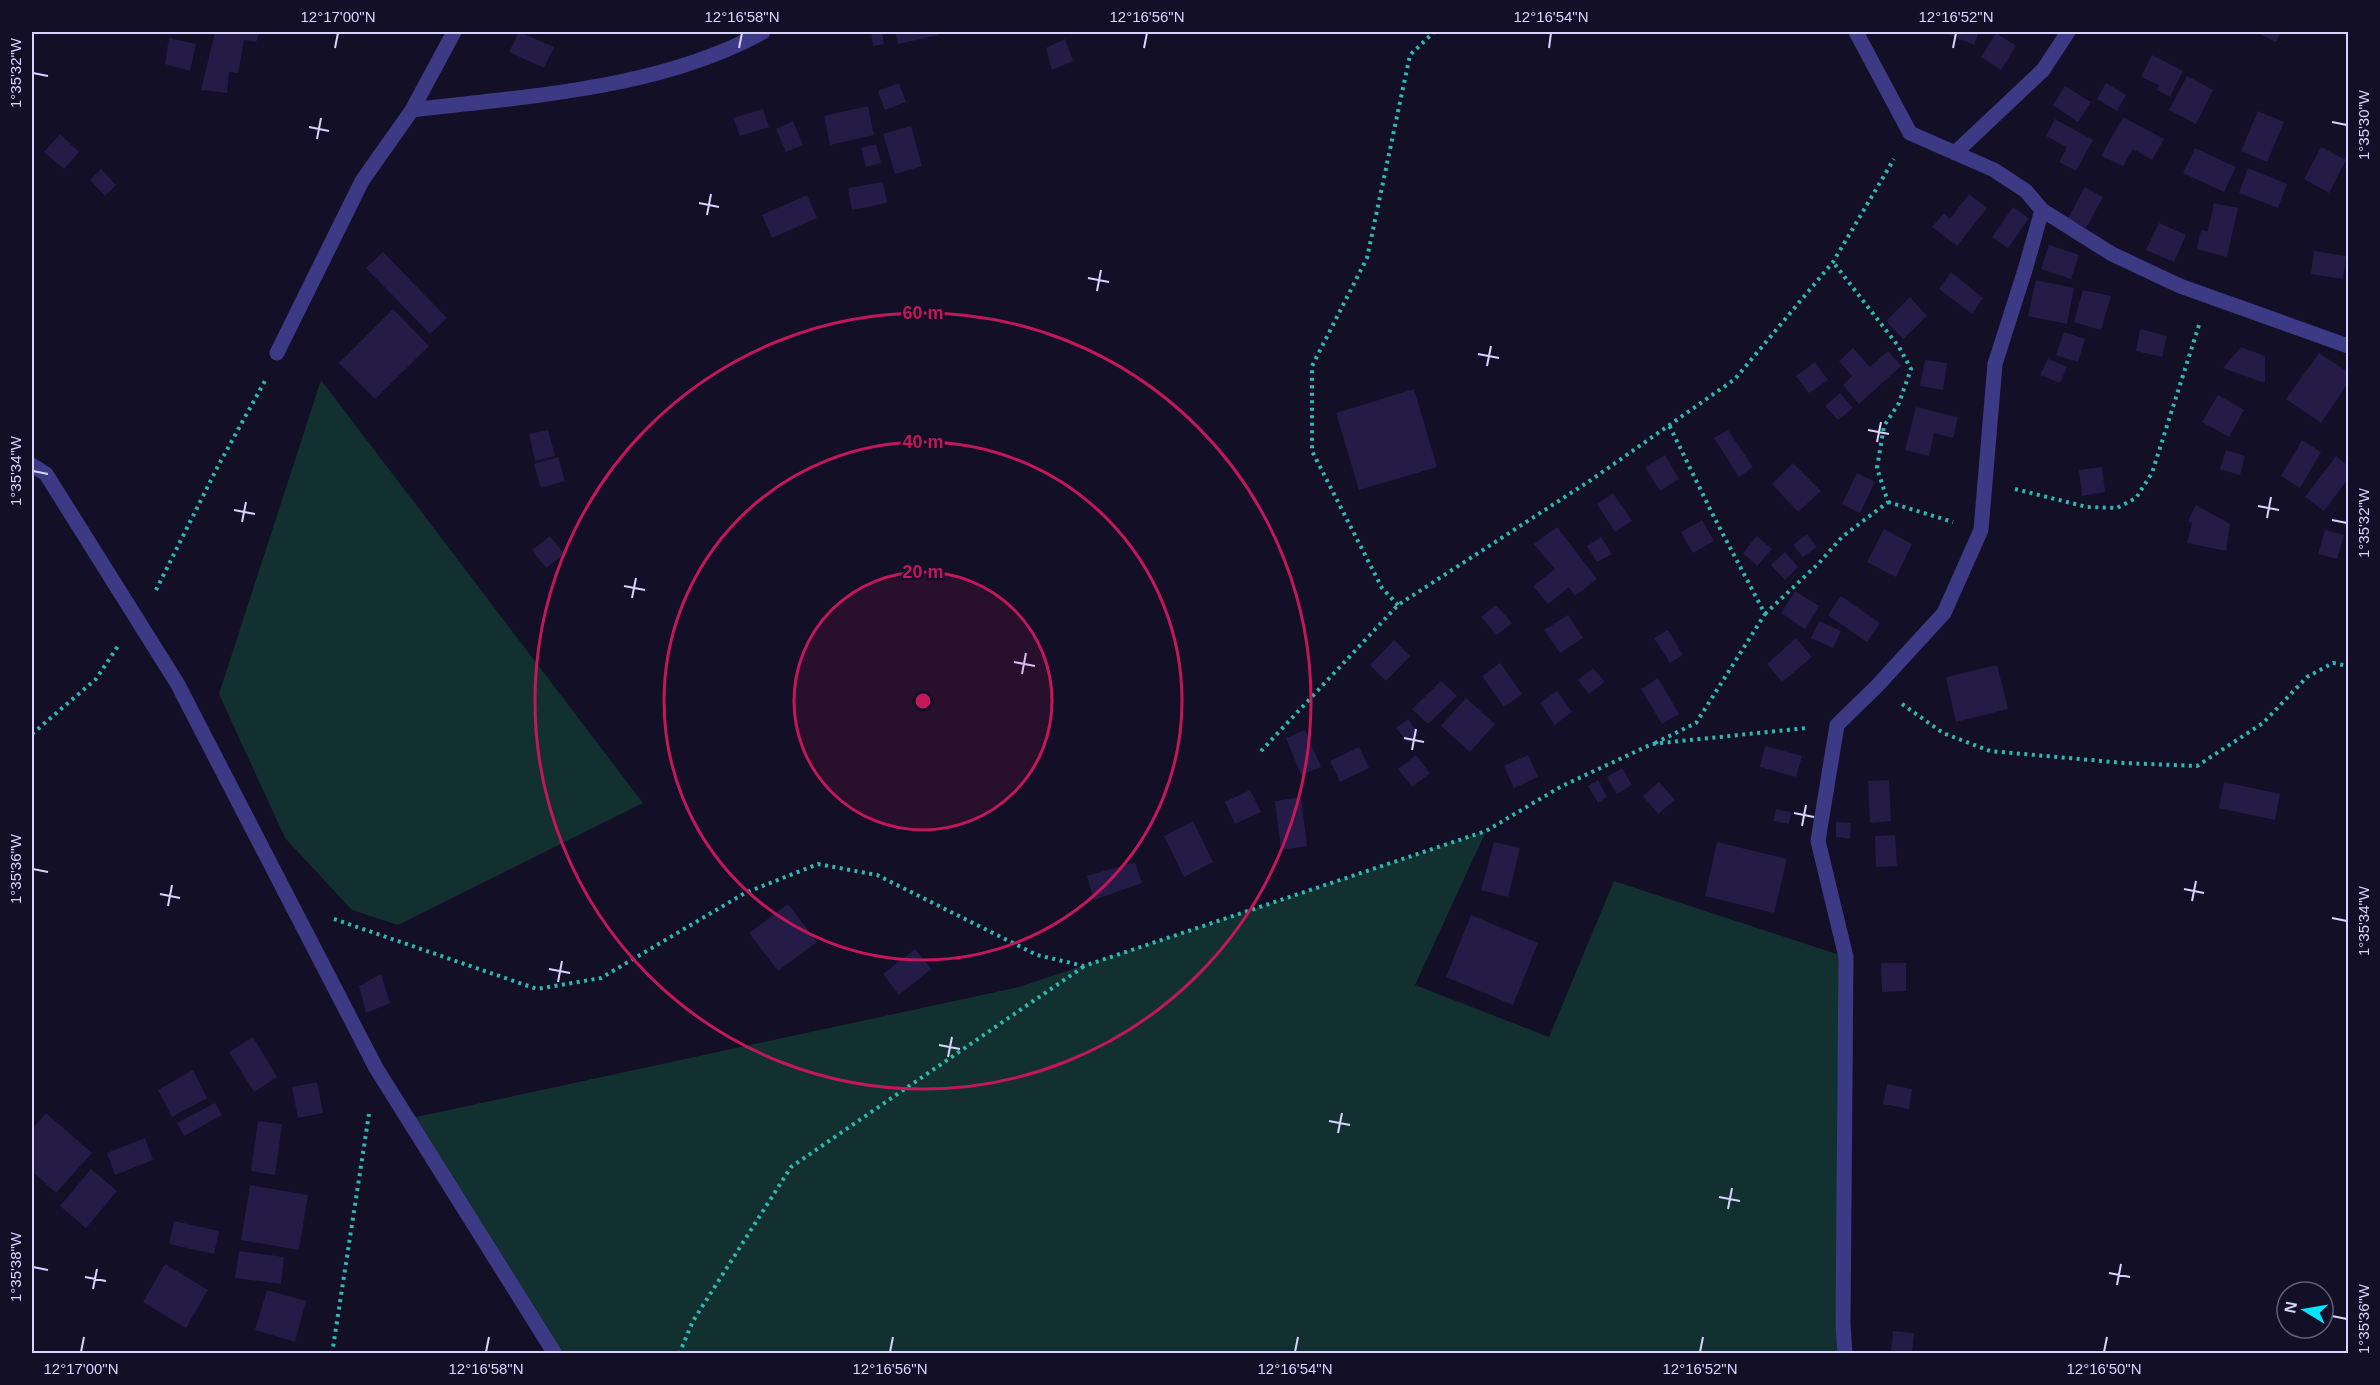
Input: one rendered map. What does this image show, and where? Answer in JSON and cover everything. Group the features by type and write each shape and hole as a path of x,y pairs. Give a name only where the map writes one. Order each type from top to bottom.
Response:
{"street":[{"path":"277,353 362,181 412,110 454,32"},
{"path":"412,110 602,86 708,57 764,32"},
{"path":"1856,32 1910,133 1994,170 2026,191 2042,210 2112,254 2180,285 2349,346"},
{"path":"1955,153 2043,70 2068,32"},
{"path":"1845,1353 1843,1312 1846,957 1818,841 1837,725 1877,686 1944,613 1981,530 1995,364 2042,210"},
{"path":"32,465 46,474 177,683 376,1068 555,1353"}],"path":[{"path":"1398,605 1382,588 1312,451 1312,366 1367,258 1410,55 1434,32"},
{"path":"1261,751 1398,605 1591,480 1735,379 1833,262 1910,133"},
{"path":"1833,262 1899,347 1911,369 1899,403 1884,426 1877,468 1888,502"},
{"path":"1986,482 2087,507 2117,508 2136,498 2152,474 2208,295"},
{"path":"32,734 96,679 154,594 218,466 260,392 277,353"},
{"path":"1670,425 1714,517 1765,614"},
{"path":"1888,502 1981,530"},
{"path":"679,1353 693,1321 791,1167 1084,966 1486,831 1562,786 1696,723 1765,614 1819,563 1842,537 1888,502"},
{"path":"1877,686 1943,733 1990,751 2124,763 2197,766 2263,723 2307,677 2333,663 2349,666"},
{"path":"1652,744 1837,725"},
{"path":"292,906 537,989 601,978 745,893 818,864 877,874 1037,955 1084,966"},
{"path":"332,1353 376,1068"}],"green space":[{"path":"321,380 643,803 398,925 352,910 285,838 219,694"},
{"path":"1486,831 1415,985 1549,1037 1614,881 1846,957 1845,1353 555,1353 407,1119 1019,987"}],"building":[{"path":"215,32 260,32 256,42 244,40 238,73 229,72 227,93 201,90"},
{"path":"519,32 554,47 544,68 509,52"},
{"path":"871,32 882,32 884,44 873,46"},
{"path":"895,32 937,32 938,35 898,44"},
{"path":"1942,32 1979,32 1974,45"},
{"path":"2256,32 2281,32 2276,42"},
{"path":"1996,33 2016,46 2001,70 1981,57"},
{"path":"169,38 196,44 190,71 165,64"},
{"path":"1065,39 1073,61 1052,70 1046,48"},
{"path":"2152,55 2183,71 2170,97 2157,90 2159,85 2141,77"},
{"path":"2187,76 2213,90 2196,124 2169,110"},
{"path":"899,83 906,102 885,110 878,91"},
{"path":"2106,83 2126,95 2117,111 2097,99"},
{"path":"2065,86 2091,102 2078,122 2053,105"},
{"path":"868,106 874,135 830,145 824,116"},
{"path":"763,109 769,127 740,136 733,118"},
{"path":"2258,111 2284,122 2267,162 2241,151"},
{"path":"2123,117 2164,139 2152,160 2133,149 2123,166 2101,156"},
{"path":"2055,119 2093,140 2076,171 2059,162 2067,147 2046,136"},
{"path":"793,121 803,145 786,152 776,129"},
{"path":"911,126 922,166 895,174 883,134"},
{"path":"60,134 79,152 64,169 44,152"},
{"path":"876,144 881,163 866,167 861,148"},
{"path":"2321,147 2346,160 2329,193 2304,179"},
{"path":"2195,148 2236,167 2224,192 2183,173"},
{"path":"2248,168 2287,184 2278,208 2239,193"},
{"path":"101,169 116,185 105,196 90,180"},
{"path":"883,182 887,203 852,210 848,188"},
{"path":"2085,187 2103,197 2086,228 2068,218"},
{"path":"1969,194 1987,208 1957,246 1932,227 1944,213 1950,219"},
{"path":"807,195 817,218 772,238 762,215"},
{"path":"2214,203 2238,208 2227,257 2197,249 2201,230 2208,231"},
{"path":"2013,207 2029,218 2008,248 1992,237"},
{"path":"2159,223 2186,235 2174,262 2146,250"},
{"path":"2049,245 2079,255 2071,279 2041,269"},
{"path":"2314,251 2346,256 2343,279 2311,274"},
{"path":"383,252 447,318 430,334 366,268"},
{"path":"1951,272 1983,298 1972,314 1939,289"},
{"path":"2036,280 2074,288 2067,324 2028,316"},
{"path":"2083,290 2111,296 2101,330 2074,322"},
{"path":"1910,297 1927,316 1903,339 1886,321"},
{"path":"393,309 429,346 375,399 339,363"},
{"path":"2140,329 2167,336 2162,357 2136,351"},
{"path":"2064,332 2085,339 2078,362 2056,355"},
{"path":"2241,347 2265,356 2265,383 2223,368"},
{"path":"1853,348 1870,367 1888,351 1901,366 1859,404 1843,385 1852,376 1839,361"},
{"path":"2319,353 2348,372 2348,383 2321,423 2286,399"},
{"path":"2048,359 2067,367 2060,383 2040,375"},
{"path":"1925,360 1947,363 1943,390 1920,386"},
{"path":"1815,362 1828,380 1809,393 1796,376"},
{"path":"1414,389 1437,467 1359,490 1336,413"},
{"path":"1840,393 1853,408 1838,420 1825,406"},
{"path":"2218,395 2244,410 2229,437 2202,422"},
{"path":"1916,407 1958,417 1953,438 1934,433 1929,456 1905,450"},
{"path":"548,430 555,456 535,461 529,434"},
{"path":"1728,430 1753,467 1739,477 1714,438"},
{"path":"2302,440 2321,452 2300,488 2281,476"},
{"path":"2226,450 2245,456 2240,475 2220,469"},
{"path":"1665,455 1679,479 1660,491 1645,467"},
{"path":"2336,456 2348,466 2348,479 2324,511 2305,497"},
{"path":"558,457 565,481 541,488 534,464"},
{"path":"1793,463 1821,491 1798,512 1772,484"},
{"path":"2102,467 2105,492 2082,496 2079,470"},
{"path":"1857,473 1875,482 1860,513 1842,504"},
{"path":"1613,493 1632,521 1615,532 1597,504"},
{"path":"2196,505 2230,524 2226,551 2187,543 2192,523 2188,521"},
{"path":"1702,520 1714,541 1693,553 1681,532"},
{"path":"1557,527 1597,579 1575,596 1569,587 1548,604 1533,586 1555,569 1534,544"},
{"path":"1884,529 1912,544 1896,577 1867,562"},
{"path":"2325,530 2344,535 2337,559 2318,554"},
{"path":"1807,534 1817,547 1803,557 1793,545"},
{"path":"550,536 564,554 546,568 532,550"},
{"path":"1757,536 1772,549 1757,566 1743,553"},
{"path":"1601,537 1612,554 1597,562 1587,546"},
{"path":"1785,552 1798,567 1785,580 1771,565"},
{"path":"1795,591 1819,606 1805,629 1781,613"},
{"path":"1841,596 1880,623 1867,642 1828,615"},
{"path":"1496,605 1512,623 1497,635 1481,617"},
{"path":"1568,615 1583,638 1560,653 1544,630"},
{"path":"1819,621 1841,631 1833,648 1811,638"},
{"path":"1668,630 1683,655 1670,663 1654,638"},
{"path":"1796,638 1812,657 1782,682 1767,664"},
{"path":"1394,640 1410,656 1386,681 1370,665"},
{"path":"1500,663 1522,694 1504,707 1482,676"},
{"path":"1997,665 2008,709 1956,722 1946,677"},
{"path":"1593,668 1605,682 1589,694 1578,680"},
{"path":"1658,678 1679,714 1662,724 1641,689"},
{"path":"1441,681 1457,696 1428,724 1412,709"},
{"path":"1557,691 1572,712 1555,725 1540,703"},
{"path":"1466,698 1495,724 1470,752 1441,726"},
{"path":"1408,719 1419,734 1408,743 1396,728"},
{"path":"1305,730 1321,767 1301,775 1286,738"},
{"path":"1765,746 1802,756 1796,777 1760,767"},
{"path":"1359,747 1369,768 1340,782 1330,761"},
{"path":"1416,755 1430,773 1412,787 1398,769"},
{"path":"1528,755 1538,777 1514,788 1504,766"},
{"path":"1622,768 1632,785 1617,794 1607,777"},
{"path":"1598,780 1607,797 1598,803 1588,786"},
{"path":"1889,780 1891,821 1870,823 1868,781"},
{"path":"1659,782 1675,800 1658,814 1643,796"},
{"path":"2224,782 2280,794 2275,820 2219,808"},
{"path":"1250,790 1261,812 1235,824 1225,802"},
{"path":"1301,797 1307,846 1281,850 1275,801"},
{"path":"1776,809 1791,812 1789,824 1773,821"},
{"path":"1193,821 1213,862 1184,877 1164,836"},
{"path":"1836,822 1851,823 1850,839 1836,837"},
{"path":"1895,835 1897,866 1876,867 1875,836"},
{"path":"1494,842 1520,848 1508,897 1481,890"},
{"path":"1717,842 1787,859 1774,913 1705,896"},
{"path":"1135,862 1142,883 1094,900 1087,876"},
{"path":"788,904 817,942 778,971 749,933"},
{"path":"1471,915 1538,943 1513,1005 1446,977"},
{"path":"915,949 931,969 899,995 883,974"},
{"path":"1881,963 1906,963 1906,991 1882,992"},
{"path":"381,974 390,1003 366,1013 359,986"},
{"path":"253,1037 277,1077 254,1092 229,1052"},
{"path":"193,1070 207,1098 172,1117 158,1090"},
{"path":"317,1082 323,1113 298,1118 292,1087"},
{"path":"1887,1084 1912,1089 1909,1109 1883,1104"},
{"path":"215,1103 222,1115 184,1136 177,1123"},
{"path":"46,1113 92,1153 56,1193 32,1171 32,1129"},
{"path":"258,1121 282,1124 275,1175 251,1171"},
{"path":"145,1138 153,1160 115,1175 107,1153"},
{"path":"91,1169 117,1191 86,1228 60,1206"},
{"path":"250,1185 308,1195 299,1250 241,1240"},
{"path":"174,1221 219,1231 214,1254 169,1244"},
{"path":"239,1251 284,1257 281,1284 235,1278"},
{"path":"165,1264 208,1290 186,1328 143,1302"},
{"path":"267,1290 306,1301 295,1342 255,1330"},
{"path":"1893,1331 1914,1333 1912,1354 1891,1354"}]}
